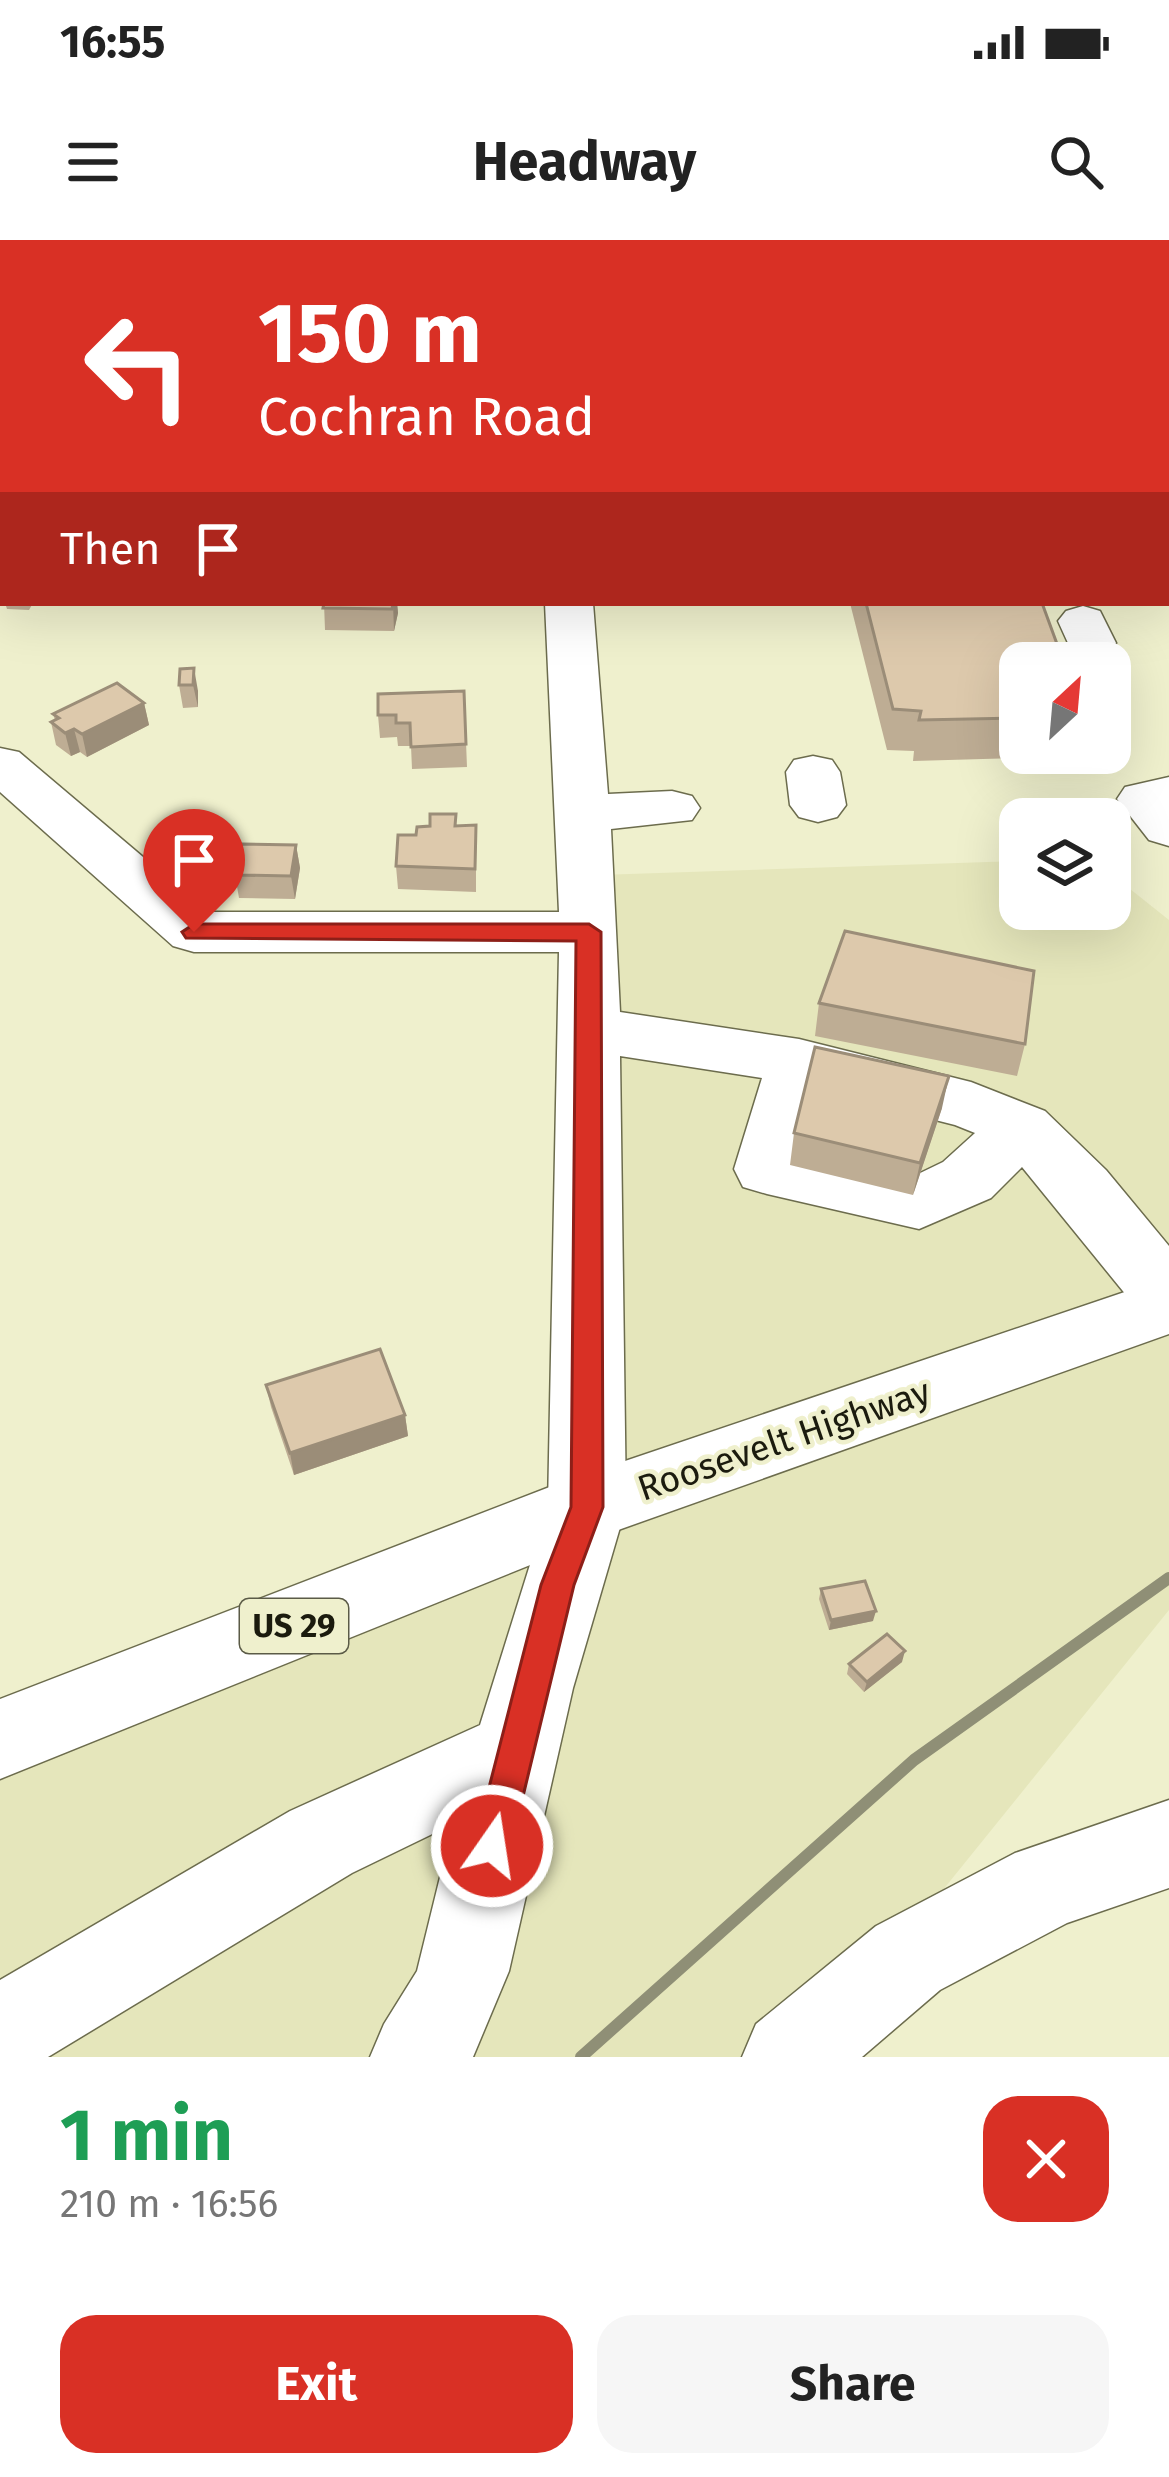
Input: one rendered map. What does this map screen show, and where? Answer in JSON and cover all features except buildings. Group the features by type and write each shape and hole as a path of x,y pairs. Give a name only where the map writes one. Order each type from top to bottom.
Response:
{"street":[{"path":"433,2051 474,1931 558,1585 587,1507 589,932 569,606"},
{"path":"0,764 194,932 589,932"},
{"path":"582,813 695,798"},
{"path":"588,1030 648,1035 799,1061 966,1105 1022,1128 1066,1173 1169,1301"},
{"path":"799,1061 767,1168 919,1203 968,1180 1022,1128"},
{"name":"Roosevelt Highway","path":"0,1739 188,1669 587,1507 967,1379 1169,1301"},
{"path":"0,2033 321,1842 515,1751"},
{"path":"788,2057 908,1958 1047,1885 1169,1844"}],"shaded area":[{"path":"999,862 999,930 1131,930 1131,890 1169,920 1169,1610 808,2057 0,2057 0,1771 576,1476 599,875"}],"railway":[{"path":"581,2057 914,1760 1169,1578"}],"route":[{"path":"194,932 589,932 587,1507 558,1585 492,1846"}]}
